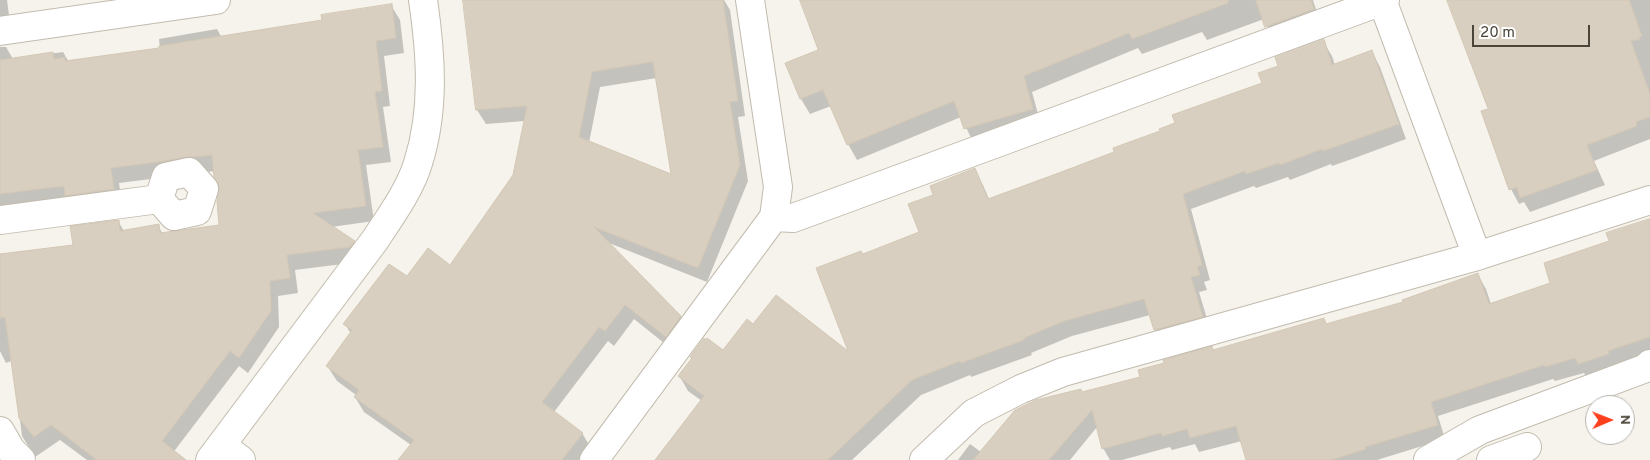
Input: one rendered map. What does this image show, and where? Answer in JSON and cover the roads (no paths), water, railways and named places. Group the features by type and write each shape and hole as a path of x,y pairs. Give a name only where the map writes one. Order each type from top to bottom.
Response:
{"street":[{"path":"0,31 216,0"},
{"path":"224,455 399,204 418,164 427,124 431,78 428,33 423,0"},
{"path":"594,460 774,218 778,187 750,0"},
{"path":"774,218 792,218 815,210 1383,0 1477,256"},
{"path":"0,220 159,198"},
{"path":"924,460 974,413 1021,389 1063,372 1477,256 1650,200"},
{"path":"1428,460 1480,430 1646,368 1650,364"},
{"path":"0,431 11,450 20,460"},
{"path":"1491,460 1527,447"}]}
